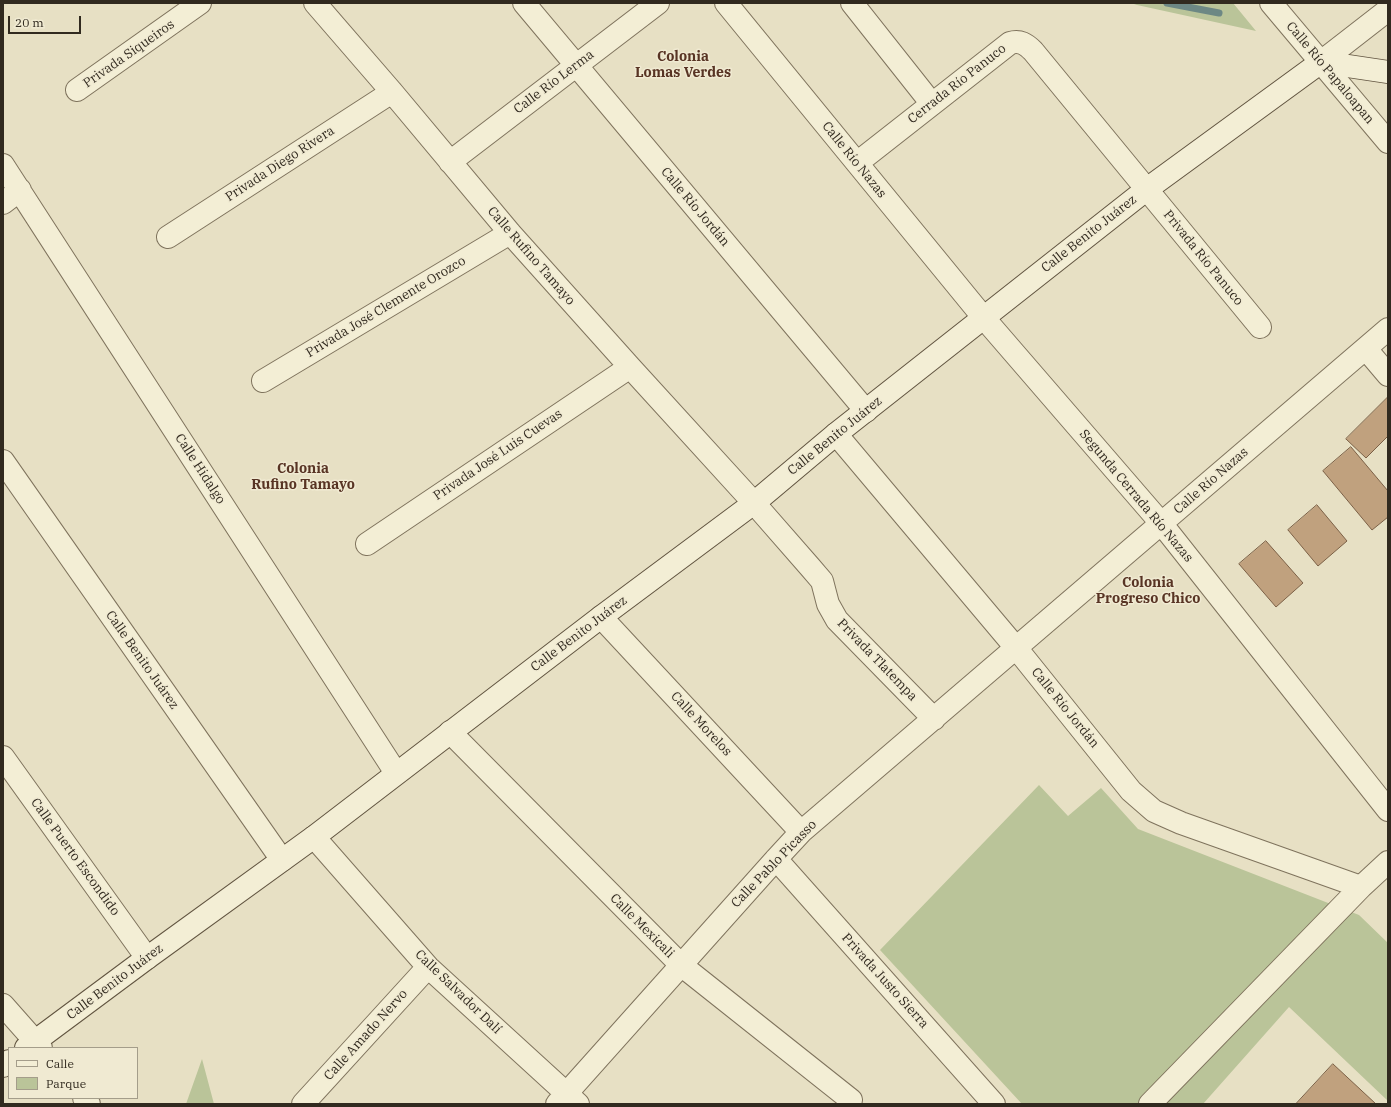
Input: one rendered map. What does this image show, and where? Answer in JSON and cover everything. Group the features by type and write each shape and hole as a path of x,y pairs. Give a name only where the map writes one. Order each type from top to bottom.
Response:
{"street":[{"name":"Privada Siqueiros","path":"77,90 200,3"},
{"name":"Calle Rufino Tamayo","path":"316,3 510,233 754,503"},
{"name":"Calle Río Jordán","path":"524,3 866,411"},
{"name":"Calle Río Lerma","path":"450,162 658,3"},
{"name":"Calle Río Nazas","path":"726,3 983,317"},
{"path":"852,3 932,104"},
{"name":"Calle Río Papaloapan","path":"1271,3 1388,142"},
{"name":"Calle Benito Juárez","path":"34,1046 147,958 314,837 601,617 754,503 836,434 1147,189 1321,62 1388,10"},
{"name":"Cerrada Río Panuco","path":"857,163 1010,43 1021,42 1026,44 1033,51 1147,189"},
{"path":"1321,62 1388,72"},
{"name":"Privada Diego Rivera","path":"168,237 392,92"},
{"name":"Calle Hidalgo","path":"3,165 396,773"},
{"name":"Privada Río Panuco","path":"1147,189 1260,327"},
{"path":"3,203 20,190"},
{"name":"Privada José Clemente Orozco","path":"263,381 510,233"},
{"name":"Segunda Cerrada Río Nazas","path":"983,317 1161,524 1388,810"},
{"name":"Calle Río Nazas","path":"1017,649 1388,329"},
{"path":"1366,349 1388,375"},
{"name":"Privada José Luis Cuevas","path":"367,544 630,367"},
{"name":"Calle Río Jordán","path":"836,434 1017,649 1131,791 1154,811 1181,823 1361,887"},
{"name":"Calle Benito Juárez","path":"3,460 282,860"},
{"name":"Privada Tlatempa","path":"754,503 822,581 828,604 837,620 934,719"},
{"name":"Calle Morelos","path":"601,617 801,832"},
{"name":"Calle Pablo Picasso","path":"567,1101 681,966 801,832 1017,649"},
{"name":"Calle Mexicali","path":"450,732 681,966 851,1100"},
{"name":"Calle Puerto Escondido","path":"3,757 147,958"},
{"name":"Calle Salvador Dalí","path":"314,837 428,967 567,1101"},
{"name":"Privada Justo Sierra","path":"776,859 994,1104"},
{"path":"1150,1104 1361,887 1388,862"},
{"name":"Calle Amado Nervo","path":"303,1104 428,967"},
{"path":"3,1004 34,1046"}],"green space":[{"path":"1131,3 1233,3 1256,31 1137,5"},
{"path":"1039,785 1068,816 1101,788 1138,829 1359,915 1388,943 1388,1101 1289,1007 1203,1104 1022,1104 880,950"},
{"path":"202,1059 214,1104 186,1104"}],"building":[{"path":"1388,397 1388,436 1366,458 1346,439"},
{"path":"1351,447 1388,491 1388,517 1372,530 1323,471"},
{"path":"1317,505 1347,541 1318,566 1288,530"},
{"path":"1266,541 1303,583 1276,607 1239,564"},
{"path":"1333,1064 1376,1104 1296,1104"}],"waterway":[{"path":"1167,3 1219,13"}],"district":[{"name":"Colonia Lomas Verdes","path":"683,66"},
{"name":"Colonia Rufino Tamayo","path":"303,478"},
{"name":"Colonia Progreso Chico","path":"1148,592"}]}
